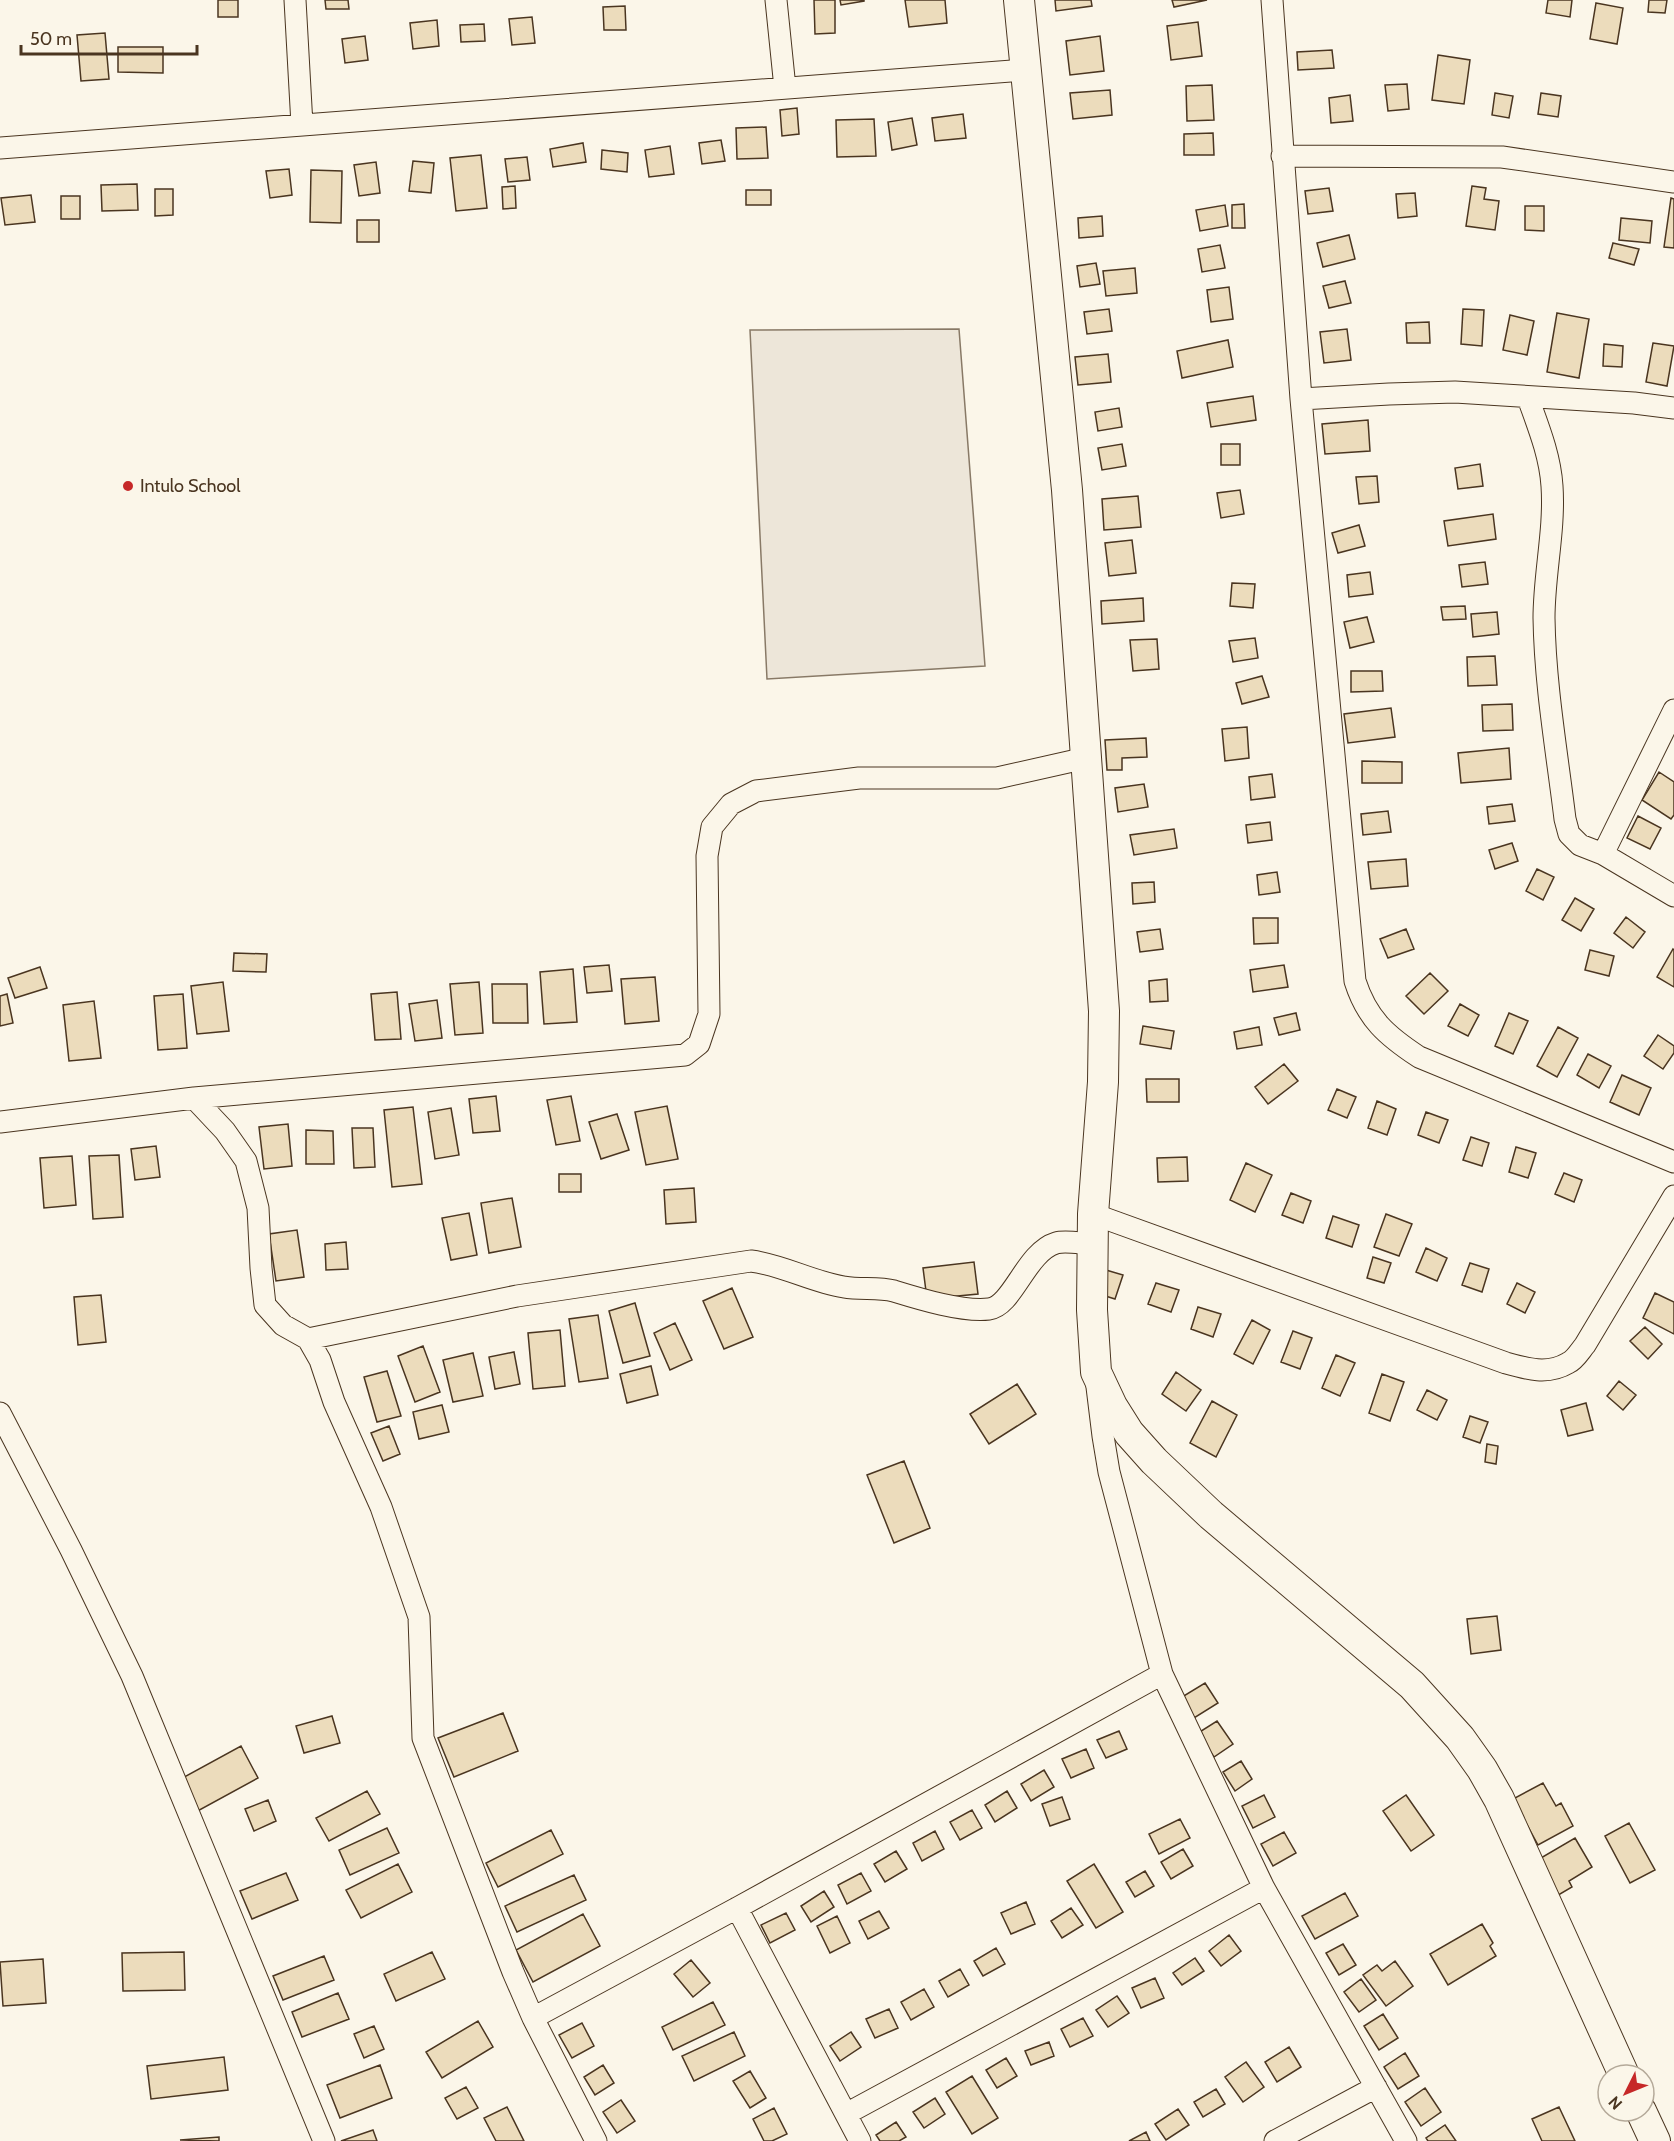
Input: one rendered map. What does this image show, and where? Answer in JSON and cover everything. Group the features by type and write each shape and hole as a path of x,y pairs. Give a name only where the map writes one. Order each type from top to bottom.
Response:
{"street":[{"path":"295,0 302,125"},
{"path":"776,0 785,88"},
{"path":"1019,0 1024,70 1067,490 1104,1011 1103,1082 1093,1214 1092,1310 1102,1436 1109,1473 1162,1674 1264,1888 1406,2141"},
{"path":"1272,0 1301,399 1355,981 1361,1001 1384,1032 1419,1057 1674,1162"},
{"path":"0,148 1024,70"},
{"path":"1282,156 1502,157 1674,182"},
{"path":"1301,399 1455,392 1634,403 1674,408"},
{"path":"1528,398 1546,450 1552,485 1552,530 1544,617 1546,657 1565,819 1569,834 1580,844 1603,854 1674,896"},
{"path":"1603,854 1674,710"},
{"path":"0,1122 194,1098 685,1055 699,1044 709,1014 707,856 712,827 731,804 756,791 859,778 997,778 1086,758"},
{"path":"194,1098 225,1131 246,1161 258,1208 265,1305 283,1325 308,1338 320,1360 334,1402 381,1507 419,1617 423,1738 513,1972 533,2018 596,2141"},
{"path":"1093,1214 1506,1363 1530,1370 1550,1370 1570,1363 1585,1346 1674,1196"},
{"path":"308,1338 517,1296 751,1261 770,1263 843,1287 891,1290 924,1301 981,1309 992,1308 1002,1303 1038,1254 1057,1243 1093,1244"},
{"path":"1096,1372 1112,1406 1129,1433 1154,1461 1211,1515 1412,1685 1460,1738 1482,1769 1499,1799 1619,2063"},
{"path":"0,1413 71,1550 132,1676 324,2141"},
{"path":"533,2018 1162,1674"},
{"path":"846,2114 1264,1888"},
{"path":"737,1908 860,2141"},
{"path":"1275,2141 1376,2087"},
{"path":"1647,2123 1655,2141"}],"shaded area":[{"path":"959,329 985,666 767,679 750,330"}],"building":[{"path":"218,0 238,0 238,17 218,17"},
{"path":"325,0 348,0 349,9 326,9"},
{"path":"814,0 835,0 835,33 815,34"},
{"path":"840,0 864,0 864,1 841,5"},
{"path":"905,0 945,0 947,23 909,27"},
{"path":"1055,0 1091,0 1092,6 1056,11"},
{"path":"1172,0 1207,0 1174,7"},
{"path":"1548,0 1572,0 1570,17 1546,13"},
{"path":"1649,0 1667,0 1665,13 1648,12"},
{"path":"1596,3 1623,8 1617,44 1590,39"},
{"path":"625,6 626,30 604,30 603,7"},
{"path":"532,17 535,43 512,45 509,19"},
{"path":"437,20 439,46 413,49 410,23"},
{"path":"1198,22 1202,56 1171,60 1167,26"},
{"path":"484,24 485,41 461,42 460,25"},
{"path":"105,33 109,79 81,81 77,35"},
{"path":"365,36 368,60 345,63 342,39"},
{"path":"1100,36 1104,71 1070,75 1066,41"},
{"path":"118,47 163,47 163,73 118,72"},
{"path":"1332,50 1334,68 1298,70 1297,52"},
{"path":"1438,55 1470,60 1464,104 1432,100"},
{"path":"1407,84 1409,109 1388,111 1385,85"},
{"path":"1212,85 1214,120 1187,121 1186,86"},
{"path":"1110,90 1112,115 1073,119 1070,93"},
{"path":"1495,93 1513,96 1509,118 1492,115"},
{"path":"1541,93 1561,96 1558,117 1538,114"},
{"path":"1350,95 1353,121 1331,123 1329,98"},
{"path":"797,108 799,134 782,136 780,110"},
{"path":"963,114 966,138 935,141 932,118"},
{"path":"912,118 917,145 892,150 888,122"},
{"path":"874,119 876,156 837,157 836,120"},
{"path":"766,127 768,158 737,159 736,128"},
{"path":"1213,133 1214,155 1184,155 1184,134"},
{"path":"721,140 725,161 702,164 699,143"},
{"path":"583,143 586,162 553,167 550,149"},
{"path":"670,146 674,174 649,177 645,150"},
{"path":"602,150 628,153 627,172 601,169"},
{"path":"481,155 487,208 456,211 450,158"},
{"path":"527,157 530,180 508,182 505,159"},
{"path":"413,161 434,163 431,193 409,191"},
{"path":"376,162 380,193 359,196 354,165"},
{"path":"289,169 292,195 270,198 266,171"},
{"path":"311,170 342,171 341,223 310,222"},
{"path":"137,184 138,210 102,211 101,185"},
{"path":"515,186 516,208 503,209 502,187"},
{"path":"1472,186 1486,188 1484,199 1499,201 1495,230 1466,226"},
{"path":"1329,188 1333,211 1308,214 1305,191"},
{"path":"155,189 173,189 173,215 155,216"},
{"path":"746,190 771,190 771,205 746,205"},
{"path":"1415,193 1417,216 1398,218 1396,194"},
{"path":"31,195 35,222 5,225 1,198"},
{"path":"61,196 80,196 80,219 61,219"},
{"path":"1671,198 1674,199 1674,248 1664,247"},
{"path":"1244,204 1245,228 1232,228 1232,205"},
{"path":"1225,205 1228,226 1200,231 1196,210"},
{"path":"1525,206 1544,206 1544,231 1525,230"},
{"path":"1102,216 1103,236 1079,238 1078,218"},
{"path":"1621,218 1652,221 1650,243 1619,240"},
{"path":"357,220 379,220 379,242 357,242"},
{"path":"1349,235 1355,259 1323,267 1317,243"},
{"path":"1613,243 1639,249 1634,265 1609,258"},
{"path":"1220,245 1225,268 1202,272 1198,249"},
{"path":"1096,263 1100,284 1080,287 1077,266"},
{"path":"1135,268 1137,293 1106,296 1103,271"},
{"path":"1345,281 1351,303 1329,308 1323,286"},
{"path":"1229,287 1233,319 1211,322 1207,290"},
{"path":"1109,309 1112,331 1087,334 1084,312"},
{"path":"1463,309 1484,310 1482,346 1461,344"},
{"path":"1557,313 1589,319 1579,378 1547,372"},
{"path":"1510,315 1534,321 1527,355 1503,350"},
{"path":"1429,322 1430,343 1407,343 1406,323"},
{"path":"1347,329 1351,360 1324,363 1320,332"},
{"path":"1228,340 1233,367 1182,378 1177,351"},
{"path":"1653,343 1674,346 1667,386 1646,382"},
{"path":"1604,344 1623,346 1622,367 1603,366"},
{"path":"1108,354 1111,382 1078,385 1075,357"},
{"path":"1253,396 1256,420 1211,427 1207,403"},
{"path":"1119,408 1122,427 1098,431 1095,412"},
{"path":"1368,420 1370,451 1325,454 1322,424"},
{"path":"1122,444 1126,466 1102,470 1098,448"},
{"path":"1221,444 1240,444 1240,465 1221,465"},
{"path":"1480,464 1483,486 1458,489 1455,468"},
{"path":"1377,476 1379,502 1359,504 1356,477"},
{"path":"1240,490 1244,514 1221,518 1217,493"},
{"path":"1138,496 1141,527 1104,530 1102,499"},
{"path":"1493,514 1496,539 1448,546 1444,521"},
{"path":"1359,525 1365,546 1338,553 1332,533"},
{"path":"1132,540 1136,573 1109,576 1105,543"},
{"path":"1485,562 1488,584 1462,587 1459,565"},
{"path":"1370,572 1373,594 1349,597 1347,575"},
{"path":"1232,583 1255,584 1253,608 1230,606"},
{"path":"1143,598 1144,621 1102,624 1101,601"},
{"path":"1465,606 1466,619 1443,620 1441,607"},
{"path":"1497,612 1499,634 1473,637 1471,614"},
{"path":"1367,617 1374,642 1350,648 1344,622"},
{"path":"1255,638 1258,658 1233,662 1229,641"},
{"path":"1157,639 1159,669 1133,671 1130,640"},
{"path":"1495,656 1497,685 1468,686 1467,657"},
{"path":"1351,671 1382,671 1383,691 1351,692"},
{"path":"1262,676 1269,697 1242,704 1236,683"},
{"path":"1512,704 1513,730 1483,731 1482,705"},
{"path":"1391,708 1395,737 1348,743 1344,714"},
{"path":"1247,727 1249,758 1225,761 1222,729"},
{"path":"1146,738 1147,757 1122,758 1122,770 1107,770 1105,740"},
{"path":"1509,748 1511,779 1461,783 1458,753"},
{"path":"1362,761 1402,762 1402,783 1362,783"},
{"path":"1659,772 1674,782 1674,815 1671,819 1642,800"},
{"path":"1272,774 1275,797 1251,800 1249,777"},
{"path":"1144,784 1148,807 1118,812 1115,788"},
{"path":"1512,804 1515,821 1489,824 1487,807"},
{"path":"1388,811 1391,832 1363,835 1361,814"},
{"path":"1638,816 1661,828 1650,849 1627,838"},
{"path":"1270,822 1272,840 1248,843 1246,825"},
{"path":"1174,829 1177,848 1134,855 1130,835"},
{"path":"1512,843 1518,861 1495,869 1489,850"},
{"path":"1406,859 1408,886 1371,889 1368,862"},
{"path":"1537,869 1554,877 1543,900 1526,891"},
{"path":"1277,872 1280,892 1259,895 1257,875"},
{"path":"1154,882 1155,902 1133,904 1132,883"},
{"path":"1575,898 1594,909 1581,931 1562,920"},
{"path":"1626,917 1645,932 1633,948 1614,933"},
{"path":"1253,918 1278,918 1278,943 1254,944"},
{"path":"1160,929 1163,949 1140,952 1137,932"},
{"path":"1406,929 1414,949 1388,958 1380,939"},
{"path":"1590,950 1614,956 1609,976 1585,970"},
{"path":"1674,950 1674,987 1657,977"},
{"path":"234,953 267,954 266,972 233,971"},
{"path":"609,965 612,991 587,993 584,967"},
{"path":"1284,965 1288,987 1253,992 1250,970"},
{"path":"40,967 47,988 15,998 8,978"},
{"path":"573,969 577,1022 544,1024 540,972"},
{"path":"1430,973 1448,991 1424,1014 1406,996"},
{"path":"655,977 659,1021 625,1024 621,979"},
{"path":"1167,979 1168,1001 1150,1002 1149,981"},
{"path":"223,982 229,1031 197,1034 191,986"},
{"path":"479,982 483,1033 455,1035 450,984"},
{"path":"492,984 527,984 528,1023 493,1023"},
{"path":"397,992 401,1039 375,1040 371,994"},
{"path":"7,994 13,1023 0,1026 0,996"},
{"path":"183,994 187,1048 158,1050 154,996"},
{"path":"437,1000 442,1038 415,1041 409,1004"},
{"path":"94,1001 101,1058 69,1061 63,1005"},
{"path":"1460,1004 1479,1015 1468,1036 1448,1026"},
{"path":"1296,1013 1300,1030 1279,1035 1274,1018"},
{"path":"1509,1013 1528,1021 1513,1054 1495,1046"},
{"path":"1143,1026 1174,1031 1171,1049 1140,1044"},
{"path":"1259,1027 1262,1045 1237,1049 1234,1032"},
{"path":"1558,1027 1578,1038 1557,1077 1537,1066"},
{"path":"1658,1035 1674,1046 1674,1053 1663,1069 1644,1056"},
{"path":"1588,1054 1611,1066 1599,1088 1577,1075"},
{"path":"1284,1064 1298,1081 1268,1104 1255,1087"},
{"path":"1622,1075 1651,1088 1639,1115 1610,1102"},
{"path":"1146,1079 1179,1079 1179,1102 1147,1102"},
{"path":"1337,1089 1356,1097 1347,1118 1328,1110"},
{"path":"496,1096 500,1131 473,1133 469,1099"},
{"path":"571,1096 580,1141 556,1145 547,1100"},
{"path":"1377,1101 1396,1109 1387,1135 1368,1128"},
{"path":"667,1106 678,1159 646,1165 635,1112"},
{"path":"413,1107 422,1184 392,1187 384,1110"},
{"path":"451,1108 459,1155 435,1159 428,1112"},
{"path":"1426,1112 1448,1120 1439,1143 1418,1135"},
{"path":"617,1114 629,1150 601,1159 589,1122"},
{"path":"288,1124 292,1166 264,1169 259,1127"},
{"path":"352,1128 373,1128 375,1167 354,1168"},
{"path":"306,1130 333,1131 334,1164 306,1164"},
{"path":"1471,1137 1489,1143 1482,1166 1463,1160"},
{"path":"156,1146 160,1177 135,1180 131,1149"},
{"path":"1516,1147 1536,1153 1528,1178 1509,1172"},
{"path":"119,1155 123,1217 93,1219 89,1156"},
{"path":"72,1156 76,1205 44,1208 40,1158"},
{"path":"1187,1157 1188,1181 1158,1182 1157,1158"},
{"path":"1246,1163 1272,1175 1255,1212 1230,1200"},
{"path":"1564,1173 1582,1180 1574,1202 1555,1194"},
{"path":"559,1174 581,1174 581,1192 559,1192"},
{"path":"694,1188 696,1222 666,1224 664,1190"},
{"path":"1291,1193 1311,1201 1303,1223 1282,1215"},
{"path":"512,1198 521,1247 489,1253 481,1203"},
{"path":"469,1213 477,1255 451,1260 442,1218"},
{"path":"1386,1214 1412,1224 1399,1256 1374,1247"},
{"path":"1333,1216 1359,1225 1352,1247 1326,1238"},
{"path":"297,1230 304,1277 276,1281 269,1234"},
{"path":"346,1242 348,1269 326,1270 325,1244"},
{"path":"1426,1248 1447,1258 1437,1281 1416,1272"},
{"path":"1373,1257 1391,1263 1384,1283 1367,1278"},
{"path":"974,1262 978,1294 927,1299 923,1268"},
{"path":"1470,1263 1489,1269 1482,1292 1462,1285"},
{"path":"1106,1270 1123,1275 1115,1299 1099,1294"},
{"path":"1156,1283 1179,1290 1171,1312 1148,1304"},
{"path":"1517,1283 1535,1292 1525,1313 1507,1304"},
{"path":"732,1288 753,1337 724,1349 703,1301"},
{"path":"1655,1293 1674,1302 1674,1334 1643,1318"},
{"path":"101,1295 106,1342 78,1345 74,1297"},
{"path":"635,1303 650,1356 623,1363 609,1311"},
{"path":"1198,1307 1221,1314 1213,1337 1191,1329"},
{"path":"598,1315 608,1378 579,1382 569,1319"},
{"path":"1252,1320 1270,1330 1253,1364 1234,1354"},
{"path":"675,1323 692,1360 670,1370 654,1333"},
{"path":"1645,1327 1662,1344 1648,1359 1630,1341"},
{"path":"560,1330 565,1386 533,1389 528,1333"},
{"path":"1293,1331 1312,1338 1300,1369 1281,1362"},
{"path":"423,1346 440,1392 415,1402 398,1356"},
{"path":"514,1352 520,1384 495,1389 489,1357"},
{"path":"473,1353 483,1396 453,1402 443,1360"},
{"path":"1336,1355 1355,1363 1340,1396 1322,1388"},
{"path":"651,1366 658,1395 627,1403 620,1374"},
{"path":"387,1371 401,1416 377,1422 364,1377"},
{"path":"1176,1372 1201,1390 1186,1411 1162,1394"},
{"path":"1382,1374 1404,1382 1390,1421 1369,1413"},
{"path":"1619,1381 1636,1395 1623,1410 1607,1396"},
{"path":"1017,1384 1036,1414 989,1444 970,1414"},
{"path":"1427,1390 1447,1400 1437,1420 1417,1410"},
{"path":"1212,1401 1237,1415 1216,1457 1190,1443"},
{"path":"1586,1403 1593,1430 1568,1436 1561,1410"},
{"path":"442,1405 449,1432 419,1439 413,1412"},
{"path":"1470,1416 1488,1422 1480,1443 1463,1437"},
{"path":"389,1426 400,1454 383,1461 371,1433"},
{"path":"1487,1444 1498,1446 1496,1464 1485,1462"},
{"path":"904,1461 930,1528 894,1543 867,1475"},
{"path":"1497,1616 1501,1650 1471,1654 1467,1619"},
{"path":"1205,1683 1218,1703 1194,1718 1182,1697"},
{"path":"503,1713 518,1751 454,1777 438,1738"},
{"path":"332,1716 340,1743 304,1753 296,1726"},
{"path":"1217,1721 1233,1744 1214,1757 1198,1733"},
{"path":"1119,1731 1127,1749 1106,1758 1097,1740"},
{"path":"241,1746 258,1778 194,1813 177,1781"},
{"path":"1086,1749 1094,1768 1071,1778 1062,1759"},
{"path":"1241,1761 1252,1779 1235,1791 1223,1772"},
{"path":"1044,1770 1054,1787 1031,1801 1021,1784"},
{"path":"1543,1783 1556,1806 1561,1803 1573,1826 1538,1845 1513,1799"},
{"path":"367,1791 380,1814 329,1841 316,1818"},
{"path":"1007,1791 1017,1808 995,1822 985,1805"},
{"path":"1264,1795 1275,1817 1253,1828 1242,1806"},
{"path":"1406,1795 1434,1835 1411,1851 1383,1811"},
{"path":"1062,1797 1070,1819 1050,1826 1042,1804"},
{"path":"268,1800 276,1821 254,1831 245,1809"},
{"path":"972,1810 982,1828 960,1840 950,1822"},
{"path":"1180,1819 1190,1838 1159,1854 1149,1834"},
{"path":"1629,1823 1655,1870 1630,1883 1605,1836"},
{"path":"387,1828 399,1853 350,1875 339,1850"},
{"path":"551,1830 563,1854 498,1887 486,1863"},
{"path":"935,1831 944,1849 922,1861 913,1843"},
{"path":"1284,1832 1296,1853 1273,1866 1261,1844"},
{"path":"1575,1838 1592,1867 1569,1881 1572,1887 1555,1897 1534,1862"},
{"path":"1183,1849 1193,1866 1171,1879 1161,1862"},
{"path":"896,1851 907,1869 885,1882 874,1864"},
{"path":"398,1864 412,1892 361,1918 346,1890"},
{"path":"1094,1864 1123,1912 1096,1928 1067,1881"},
{"path":"1145,1871 1154,1886 1135,1897 1126,1882"},
{"path":"286,1873 298,1900 252,1919 240,1891"},
{"path":"861,1873 871,1891 847,1904 838,1885"},
{"path":"574,1875 586,1900 517,1932 505,1906"},
{"path":"824,1891 834,1907 811,1922 801,1906"},
{"path":"1345,1893 1358,1916 1315,1939 1302,1916"},
{"path":"1026,1902 1035,1924 1011,1934 1001,1913"},
{"path":"1071,1908 1083,1925 1062,1938 1051,1921"},
{"path":"879,1911 889,1928 868,1939 859,1921"},
{"path":"786,1913 795,1930 770,1943 761,1925"},
{"path":"583,1914 600,1946 533,1982 516,1950"},
{"path":"837,1916 850,1943 830,1953 817,1926"},
{"path":"1482,1924 1493,1943 1490,1946 1496,1956 1448,1985 1430,1954"},
{"path":"1229,1935 1241,1951 1221,1966 1209,1951"},
{"path":"1343,1944 1356,1965 1339,1975 1326,1953"},
{"path":"996,1948 1005,1964 983,1976 974,1961"},
{"path":"184,1952 185,1990 123,1991 122,1953"},
{"path":"432,1952 445,1979 396,2001 384,1974"},
{"path":"324,1956 334,1980 283,2000 273,1976"},
{"path":"1195,1958 1204,1971 1182,1985 1173,1973"},
{"path":"43,1959 46,2003 3,2006 0,1962"},
{"path":"691,1960 710,1983 693,1997 674,1974"},
{"path":"1395,1961 1413,1986 1386,2006 1363,1975 1377,1965 1382,1971"},
{"path":"960,1969 969,1985 948,1997 939,1981"},
{"path":"1155,1978 1164,1998 1141,2008 1132,1988"},
{"path":"1361,1979 1376,2000 1359,2012 1344,1992"},
{"path":"924,1989 934,2007 911,2020 901,2002"},
{"path":"338,1993 349,2019 302,2037 292,2012"},
{"path":"1117,1996 1129,2013 1108,2027 1096,2010"},
{"path":"713,2002 725,2025 673,2050 662,2027"},
{"path":"889,2009 898,2028 875,2038 866,2019"},
{"path":"1383,2014 1398,2038 1379,2050 1364,2026"},
{"path":"1083,2018 1093,2036 1070,2047 1061,2029"},
{"path":"478,2021 493,2047 442,2078 426,2052"},
{"path":"582,2023 594,2046 572,2058 559,2035"},
{"path":"374,2026 384,2049 364,2058 354,2034"},
{"path":"734,2032 745,2056 694,2081 682,2056"},
{"path":"851,2032 861,2047 840,2061 830,2046"},
{"path":"1049,2042 1054,2056 1031,2065 1025,2051"},
{"path":"1289,2047 1301,2067 1277,2082 1265,2062"},
{"path":"1405,2053 1419,2076 1398,2089 1384,2067"},
{"path":"224,2057 228,2090 151,2099 147,2066"},
{"path":"1006,2058 1017,2076 997,2088 986,2070"},
{"path":"1246,2062 1264,2087 1243,2102 1225,2077"},
{"path":"380,2065 392,2098 340,2118 327,2085"},
{"path":"603,2065 614,2083 595,2095 584,2077"},
{"path":"750,2071 766,2098 750,2108 733,2081"},
{"path":"972,2076 998,2118 972,2134 946,2092"},
{"path":"466,2087 478,2108 457,2119 445,2098"},
{"path":"1425,2088 1441,2112 1421,2126 1405,2102"},
{"path":"1216,2089 1225,2104 1203,2117 1194,2102"},
{"path":"935,2098 945,2114 924,2128 913,2112"},
{"path":"621,2100 635,2121 617,2133 603,2112"},
{"path":"507,2107 524,2141 496,2141 484,2118"},
{"path":"1559,2107 1575,2141 1542,2141 1532,2119"},
{"path":"774,2108 787,2134 772,2141 764,2141 753,2119"},
{"path":"1178,2109 1189,2125 1166,2140 1155,2124"},
{"path":"896,2122 906,2137 899,2141 880,2141 876,2135"},
{"path":"1445,2125 1456,2141 1428,2141 1426,2138"},
{"path":"373,2130 377,2141 341,2141"},
{"path":"1146,2132 1150,2141 1129,2141"},
{"path":"219,2137 219,2141 180,2140"}],"place":[{"name":"Intulo School","path":"128,486"}]}
